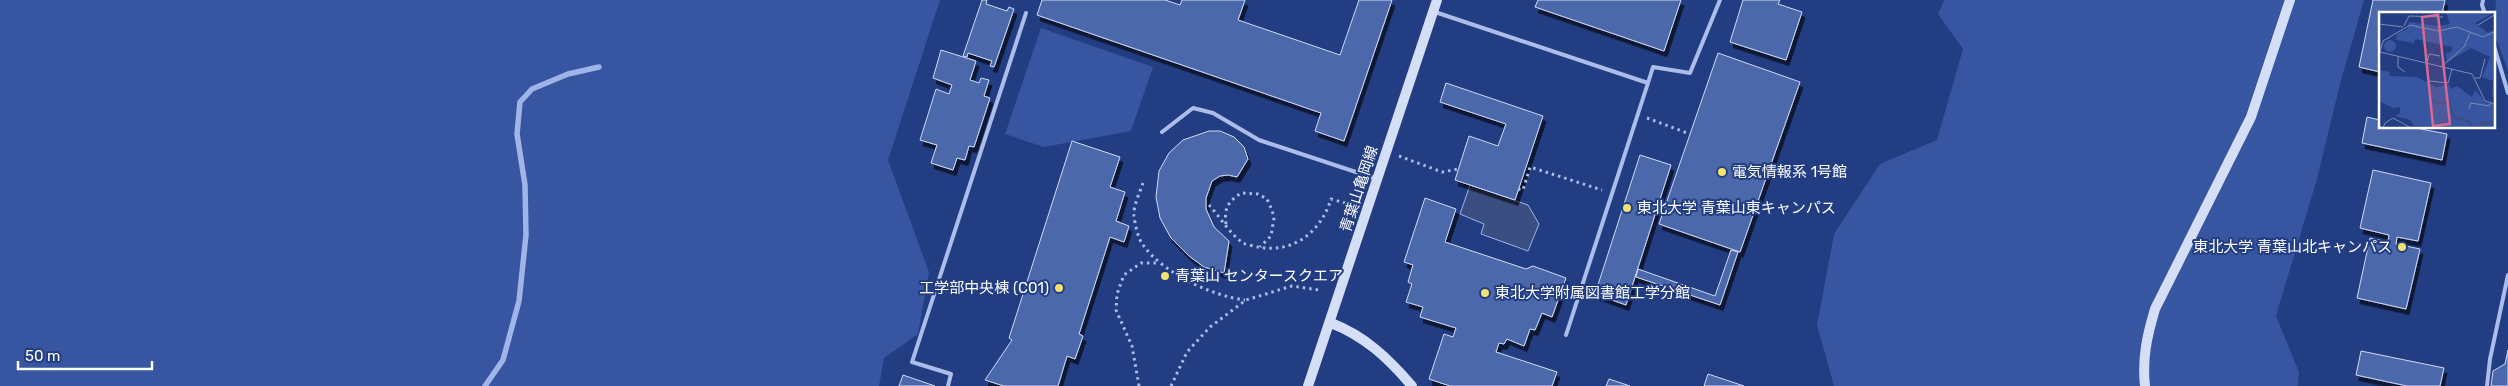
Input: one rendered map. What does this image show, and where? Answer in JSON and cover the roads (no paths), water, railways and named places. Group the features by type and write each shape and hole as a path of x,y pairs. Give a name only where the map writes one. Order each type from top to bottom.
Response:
{"street":[{"name":"青葉山亀岡線","path":"1308,386 1331,323 1437,0"},
{"path":"2145,386 2144,355 2146,338 2155,309 2251,117 2290,0"},
{"path":"1331,323 1350,331 1390,360 1412,386"}],"lane":[{"path":"1566,335 1611,193 1654,67 1690,73 1720,0"},
{"path":"2484,0 2482,5 2484,12"},
{"path":"1433,11 1648,83"},
{"path":"948,386 951,374 912,362 1026,13"},
{"path":"2496,53 2508,93"},
{"path":"1162,132 1193,108 1213,113 1259,140 1377,179"},
{"path":"2487,386 2490,359 2508,275"}],"waterway":[{"path":"485,386 503,360 519,301 526,235 525,185 517,134 520,102 532,89 568,74 599,67"}],"place":[{"name":"電気情報系 1号館","path":"1722,172"},
{"name":"東北大学 青葉山東キャンパス","path":"1627,208"},
{"name":"東北大学 青葉山北キャンパス","path":"2402,247"},
{"name":"青葉山 センタースクエア","path":"1165,276"},
{"name":"工学部中央棟 (C01)","path":"1059,288"},
{"name":"東北大学附属図書館工学分館","path":"1485,293"}]}
